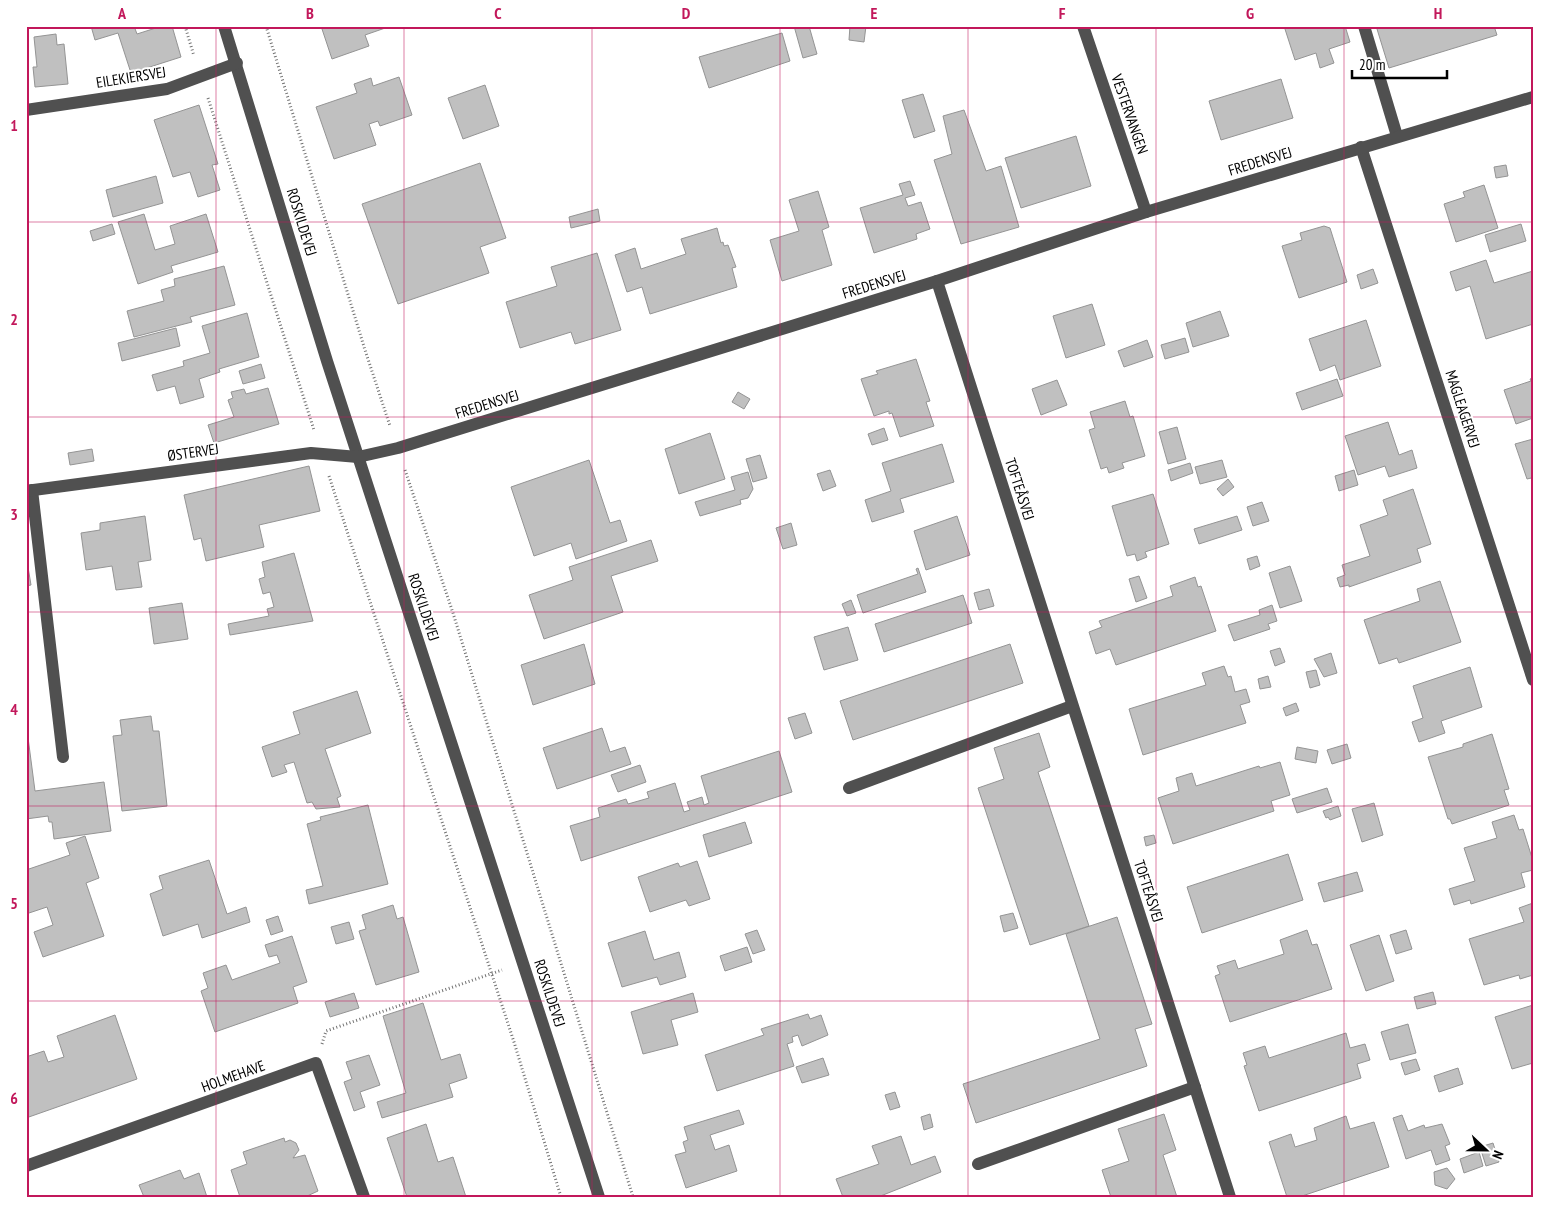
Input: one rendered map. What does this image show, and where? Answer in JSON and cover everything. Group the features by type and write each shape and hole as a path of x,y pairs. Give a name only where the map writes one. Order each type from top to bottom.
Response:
{"street":[{"name":"ROSKILDEVEJ","path":"224,26 358,457 599,1197"},
{"name":"VESTERVANGEN","path":"1083,26 1146,212"},
{"path":"1364,26 1398,136"},
{"name":"EILEKIERSVEJ","path":"26,110 167,89 237,64"},
{"name":"FREDENSVEJ","path":"358,457 398,448 937,281 1146,212 1533,97"},
{"name":"MAGLEAGERVEJ","path":"1361,147 1533,680"},
{"name":"TOFTEÅSVEJ","path":"937,281 1230,1197"},
{"name":"ØSTERVEJ","path":"63,757 29,490 322,453 358,457"},
{"path":"849,788 1072,706"},
{"path":"316,1063 364,1197"},
{"name":"HOLMEHAVE","path":"26,1166 316,1063"},
{"path":"978,1164 1195,1087"}],"path":[{"path":"185,26 491,973 561,1197"},
{"path":"266,26 364,350 453,613 633,1197"},
{"path":"316,1063 326,1031 523,962"}],"building":[{"path":"91,26 134,26 137,34 162,26 172,26 181,57 131,73 118,33 95,40"},
{"path":"321,26 391,26 365,35 369,46 332,59"},
{"path":"794,26 809,26 817,54 803,58"},
{"path":"850,26 866,26 864,42 849,40"},
{"path":"1284,26 1345,26 1350,42 1329,49 1334,63 1320,68 1316,53 1295,60"},
{"path":"1386,26 1494,26 1497,35 1389,68 1377,29"},
{"path":"782,33 790,61 709,88 699,57"},
{"path":"56,34 57,45 64,44 68,84 35,87 33,67 37,67 34,37"},
{"path":"399,77 412,115 380,126 378,121 369,124 376,145 334,159 316,107 357,93 354,84 371,78 373,86"},
{"path":"1281,79 1293,118 1221,140 1209,101"},
{"path":"485,85 499,126 463,139 448,98"},
{"path":"923,94 935,131 914,138 902,100"},
{"path":"199,105 218,164 212,165 220,190 198,197 190,172 173,177 154,120"},
{"path":"964,110 986,171 1001,166 1019,227 961,244 934,160 952,154 943,116"},
{"path":"1076,136 1091,186 1021,208 1005,158"},
{"path":"480,163 506,238 480,247 489,273 398,304 362,204"},
{"path":"1506,165 1508,176 1496,178 1494,167"},
{"path":"156,176 163,203 113,217 106,190"},
{"path":"910,181 915,195 905,198 908,206 921,202 930,229 916,234 917,239 874,253 860,208 903,195 899,184"},
{"path":"1484,185 1498,228 1456,242 1444,204 1465,197 1463,192"},
{"path":"818,191 829,227 822,230 832,265 782,281 770,240 799,231 789,200"},
{"path":"598,209 600,221 571,228 569,217"},
{"path":"144,214 155,250 175,244 170,226 206,214 218,252 171,266 173,272 138,284 118,222"},
{"path":"112,224 115,234 93,241 90,231"},
{"path":"1521,224 1526,241 1490,252 1485,235"},
{"path":"1324,226 1330,228 1347,282 1299,298 1282,246 1302,240 1300,233"},
{"path":"717,228 721,243 723,242 724,246 728,245 736,267 732,268 737,287 650,314 642,287 627,292 615,255 635,248 641,269 686,254 681,239"},
{"path":"597,253 621,330 575,344 571,332 520,348 506,302 557,286 551,267"},
{"path":"1486,260 1494,283 1533,271 1533,324 1486,339 1470,286 1456,291 1450,272"},
{"path":"224,266 235,305 190,317 192,322 134,337 127,311 164,301 161,290 175,286 174,279"},
{"path":"1373,269 1378,283 1361,289 1357,275"},
{"path":"1092,304 1105,345 1066,358 1053,316"},
{"path":"1220,311 1229,336 1193,347 1186,323"},
{"path":"247,313 259,357 219,369 220,372 199,379 204,397 180,404 175,386 157,391 152,375 184,366 183,361 210,353 202,326"},
{"path":"1366,320 1381,366 1340,380 1335,365 1320,371 1309,339"},
{"path":"176,328 180,346 122,361 118,343"},
{"path":"1185,338 1189,352 1165,359 1161,345"},
{"path":"1147,340 1153,357 1124,367 1118,351"},
{"path":"916,359 930,401 926,402 934,426 900,437 892,413 889,414 889,411 874,416 861,379 878,374 876,371"},
{"path":"261,364 265,378 243,384 239,371"},
{"path":"1533,378 1533,418 1516,424 1504,390 1531,381 1530,379"},
{"path":"1337,379 1343,396 1302,410 1296,393"},
{"path":"1057,380 1067,405 1041,415 1032,389"},
{"path":"268,388 279,424 214,443 208,425 234,417 228,400 233,398 231,392 244,389 246,394"},
{"path":"738,392 750,399 744,409 732,402"},
{"path":"1125,401 1130,417 1133,416 1145,456 1122,463 1124,468 1109,473 1107,467 1101,469 1089,430 1095,428 1090,412"},
{"path":"1388,422 1399,455 1412,450 1417,468 1389,477 1385,466 1358,475 1345,436"},
{"path":"1177,427 1186,459 1168,464 1159,432"},
{"path":"884,428 888,440 872,445 868,434"},
{"path":"710,433 725,479 679,494 665,449"},
{"path":"1533,439 1533,483 1531,478 1527,479 1515,444"},
{"path":"942,444 954,482 900,499 904,512 872,522 865,500 891,491 882,463"},
{"path":"92,449 94,461 70,465 68,453"},
{"path":"760,455 767,478 753,482 746,459"},
{"path":"589,460 610,523 620,520 627,541 576,559 571,543 534,556 511,487"},
{"path":"1222,460 1227,477 1200,484 1195,467"},
{"path":"1190,463 1193,473 1171,481 1168,470"},
{"path":"309,466 320,511 259,525 264,547 206,561 201,538 194,540 184,495"},
{"path":"830,470 836,486 823,491 817,474"},
{"path":"1354,470 1358,485 1339,491 1335,476"},
{"path":"748,472 753,489 748,498 740,500 741,504 700,516 695,502 735,490 731,477"},
{"path":"1228,479 1234,487 1223,496 1217,489"},
{"path":"1413,489 1431,544 1417,549 1421,562 1349,587 1349,585 1340,587 1337,578 1345,575 1342,565 1370,556 1360,525 1388,515 1383,500"},
{"path":"1153,494 1169,544 1145,552 1147,557 1137,561 1135,554 1127,556 1112,506"},
{"path":"1262,502 1269,521 1253,526 1247,507"},
{"path":"145,516 151,560 138,562 142,587 116,590 112,566 86,570 81,533 100,530 100,523"},
{"path":"957,516 970,555 926,570 914,531"},
{"path":"1237,516 1242,530 1199,544 1194,529"},
{"path":"791,523 797,545 783,549 776,528"},
{"path":"651,540 658,561 611,576 623,612 544,639 529,595 573,580 569,567"},
{"path":"294,553 313,621 230,635 228,624 269,616 267,609 274,607 270,592 263,594 259,579 265,577 262,562"},
{"path":"26,555 31,585 26,586"},
{"path":"1257,556 1260,566 1250,570 1247,559"},
{"path":"1290,566 1302,601 1280,608 1269,573"},
{"path":"918,568 926,592 863,613 857,595 918,574 916,569"},
{"path":"1139,576 1147,598 1136,602 1129,579"},
{"path":"1195,577 1198,587 1201,586 1216,631 1116,665 1110,649 1096,654 1089,632 1102,627 1099,621 1173,596 1170,586"},
{"path":"1440,581 1461,642 1399,663 1397,658 1379,664 1364,620 1420,601 1417,589"},
{"path":"989,589 994,606 979,610 974,593"},
{"path":"963,595 972,623 884,652 875,624"},
{"path":"851,600 856,613 847,616 842,604"},
{"path":"182,603 188,639 154,644 149,608"},
{"path":"1272,605 1277,621 1268,624 1270,629 1234,641 1228,625 1260,615 1259,610"},
{"path":"848,627 858,660 824,670 814,637"},
{"path":"584,644 595,684 533,705 521,665"},
{"path":"1010,644 1023,683 853,740 840,701"},
{"path":"1280,648 1285,662 1275,666 1270,651"},
{"path":"1331,653 1337,673 1324,677 1314,659"},
{"path":"1224,666 1228,677 1231,676 1235,692 1246,689 1250,702 1240,705 1246,723 1143,755 1129,709 1206,685 1202,673"},
{"path":"1470,667 1482,707 1441,721 1445,733 1419,742 1412,722 1423,718 1413,686"},
{"path":"1316,670 1320,685 1310,688 1306,672"},
{"path":"1268,676 1271,687 1260,689 1258,679"},
{"path":"357,691 371,733 325,749 341,796 337,798 340,807 316,809 312,802 307,803 294,762 284,765 287,772 272,777 262,747 300,734 293,712"},
{"path":"1296,703 1299,711 1286,716 1283,708"},
{"path":"805,713 812,733 795,739 788,718"},
{"path":"151,716 153,731 159,731 167,806 122,811 113,736 122,735 120,720"},
{"path":"26,722 35,791 104,782 111,831 54,839 52,822 49,822 48,816 26,819"},
{"path":"602,728 610,752 625,747 631,764 557,789 543,748"},
{"path":"1039,733 1050,767 1038,772 1089,926 1030,945 978,788 1004,779 994,748"},
{"path":"1492,734 1509,789 1504,790 1509,805 1452,824 1450,819 1448,819 1428,757 1463,747 1463,744"},
{"path":"1347,744 1351,758 1332,764 1327,750"},
{"path":"1297,747 1318,751 1316,763 1295,759"},
{"path":"779,751 792,792 581,861 570,826 600,817 598,808 626,799 628,804 649,798 647,792 675,783 684,812 690,810 687,802 702,797 704,805 709,803 701,776"},
{"path":"1280,762 1290,795 1271,801 1274,811 1173,844 1158,798 1179,791 1176,778 1192,773 1196,786 1259,766 1260,768"},
{"path":"640,765 646,782 618,792 611,775"},
{"path":"1327,788 1332,802 1297,813 1292,799"},
{"path":"1374,803 1383,835 1362,842 1352,809"},
{"path":"368,805 388,884 309,904 306,890 323,886 307,824 321,820 320,817"},
{"path":"1338,806 1341,816 1330,820 1328,817 1326,818 1323,811"},
{"path":"1514,815 1519,830 1523,829 1533,861 1533,870 1521,873 1525,887 1471,904 1470,900 1454,905 1449,889 1475,881 1464,848 1497,838 1492,822"},
{"path":"745,822 752,843 709,857 703,835"},
{"path":"1154,835 1156,843 1146,846 1144,837"},
{"path":"85,836 99,878 86,883 104,936 43,957 34,932 53,925 47,907 26,914 26,870 70,855 66,843"},
{"path":"1288,854 1303,900 1202,933 1187,887"},
{"path":"209,860 227,914 246,907 250,922 202,938 198,924 163,936 150,894 163,889 159,876"},
{"path":"697,861 710,899 689,906 686,900 650,912 638,877 678,863 680,867"},
{"path":"1357,872 1363,891 1324,902 1318,883"},
{"path":"1533,903 1533,975 1520,979 1519,975 1484,985 1469,939 1524,922 1519,908"},
{"path":"393,905 397,919 403,917 419,972 376,985 359,931 366,929 362,915"},
{"path":"1013,913 1018,928 1004,932 1000,916"},
{"path":"278,916 283,931 271,935 266,920"},
{"path":"1117,917 1152,1024 1135,1029 1147,1066 976,1123 963,1084 1100,1039 1066,934"},
{"path":"349,922 354,939 336,944 331,927"},
{"path":"757,930 765,950 753,954 745,934"},
{"path":"1307,930 1312,945 1317,944 1332,989 1230,1022 1215,976 1220,974 1217,966 1235,960 1238,969 1284,954 1280,940"},
{"path":"1406,930 1412,949 1396,954 1390,935"},
{"path":"645,931 654,960 679,952 686,977 660,985 657,977 622,987 608,943"},
{"path":"1379,935 1394,981 1366,991 1350,945"},
{"path":"292,936 307,982 293,987 298,1003 215,1032 201,991 208,988 203,973 226,965 232,980 280,963 277,955 269,957 265,945"},
{"path":"747,947 752,962 725,971 720,956"},
{"path":"1433,992 1436,1004 1417,1009 1414,997"},
{"path":"354,993 359,1008 330,1017 325,1002"},
{"path":"693,993 698,1012 671,1020 678,1045 643,1054 631,1012"},
{"path":"423,1003 441,1060 460,1054 467,1078 449,1084 453,1097 382,1118 377,1102 406,1093 383,1016"},
{"path":"1533,1005 1533,1063 1512,1069 1495,1017"},
{"path":"808,1014 810,1019 821,1015 828,1035 802,1046 798,1035 792,1037 793,1042 787,1044 794,1066 717,1091 705,1055 764,1035 761,1029"},
{"path":"115,1015 137,1079 26,1118 26,1057 44,1051 48,1062 64,1057 57,1036"},
{"path":"1408,1024 1416,1053 1390,1060 1381,1032"},
{"path":"1346,1033 1350,1048 1365,1044 1370,1060 1357,1064 1361,1078 1259,1111 1244,1066 1247,1065 1243,1053 1265,1046 1269,1058"},
{"path":"369,1055 380,1085 360,1092 365,1107 354,1111 344,1082 352,1079 346,1062"},
{"path":"823,1058 829,1075 802,1083 796,1067"},
{"path":"1416,1059 1420,1070 1405,1075 1401,1063"},
{"path":"1458,1068 1463,1084 1439,1092 1434,1076"},
{"path":"895,1092 900,1107 890,1110 885,1095"},
{"path":"739,1110 744,1124 710,1135 715,1150 729,1145 737,1171 686,1188 675,1155 686,1152 683,1142 688,1140 684,1127"},
{"path":"930,1114 933,1127 924,1130 921,1117"},
{"path":"1164,1114 1176,1150 1163,1155 1177,1197 1111,1197 1102,1170 1129,1161 1118,1129"},
{"path":"1402,1115 1408,1131 1424,1125 1425,1128 1442,1124 1450,1144 1445,1146 1450,1160 1436,1165 1431,1150 1406,1159 1393,1118"},
{"path":"1346,1116 1350,1129 1374,1122 1389,1167 1299,1197 1287,1197 1269,1142 1291,1134 1295,1147 1317,1140 1314,1128"},
{"path":"426,1124 438,1162 453,1157 466,1197 407,1197 387,1138"},
{"path":"901,1136 911,1165 935,1156 941,1172 878,1197 843,1197 836,1179 879,1164 872,1146"},
{"path":"284,1138 285,1142 290,1140 296,1143 299,1150 293,1158 305,1155 318,1191 305,1197 240,1197 231,1170 247,1164 243,1152"},
{"path":"1493,1143 1499,1162 1486,1166 1480,1147"},
{"path":"1479,1152 1483,1166 1464,1173 1460,1159"},
{"path":"1447,1168 1455,1179 1447,1189 1435,1185 1434,1172"},
{"path":"180,1170 184,1179 199,1173 207,1197 144,1197 139,1185"}]}
